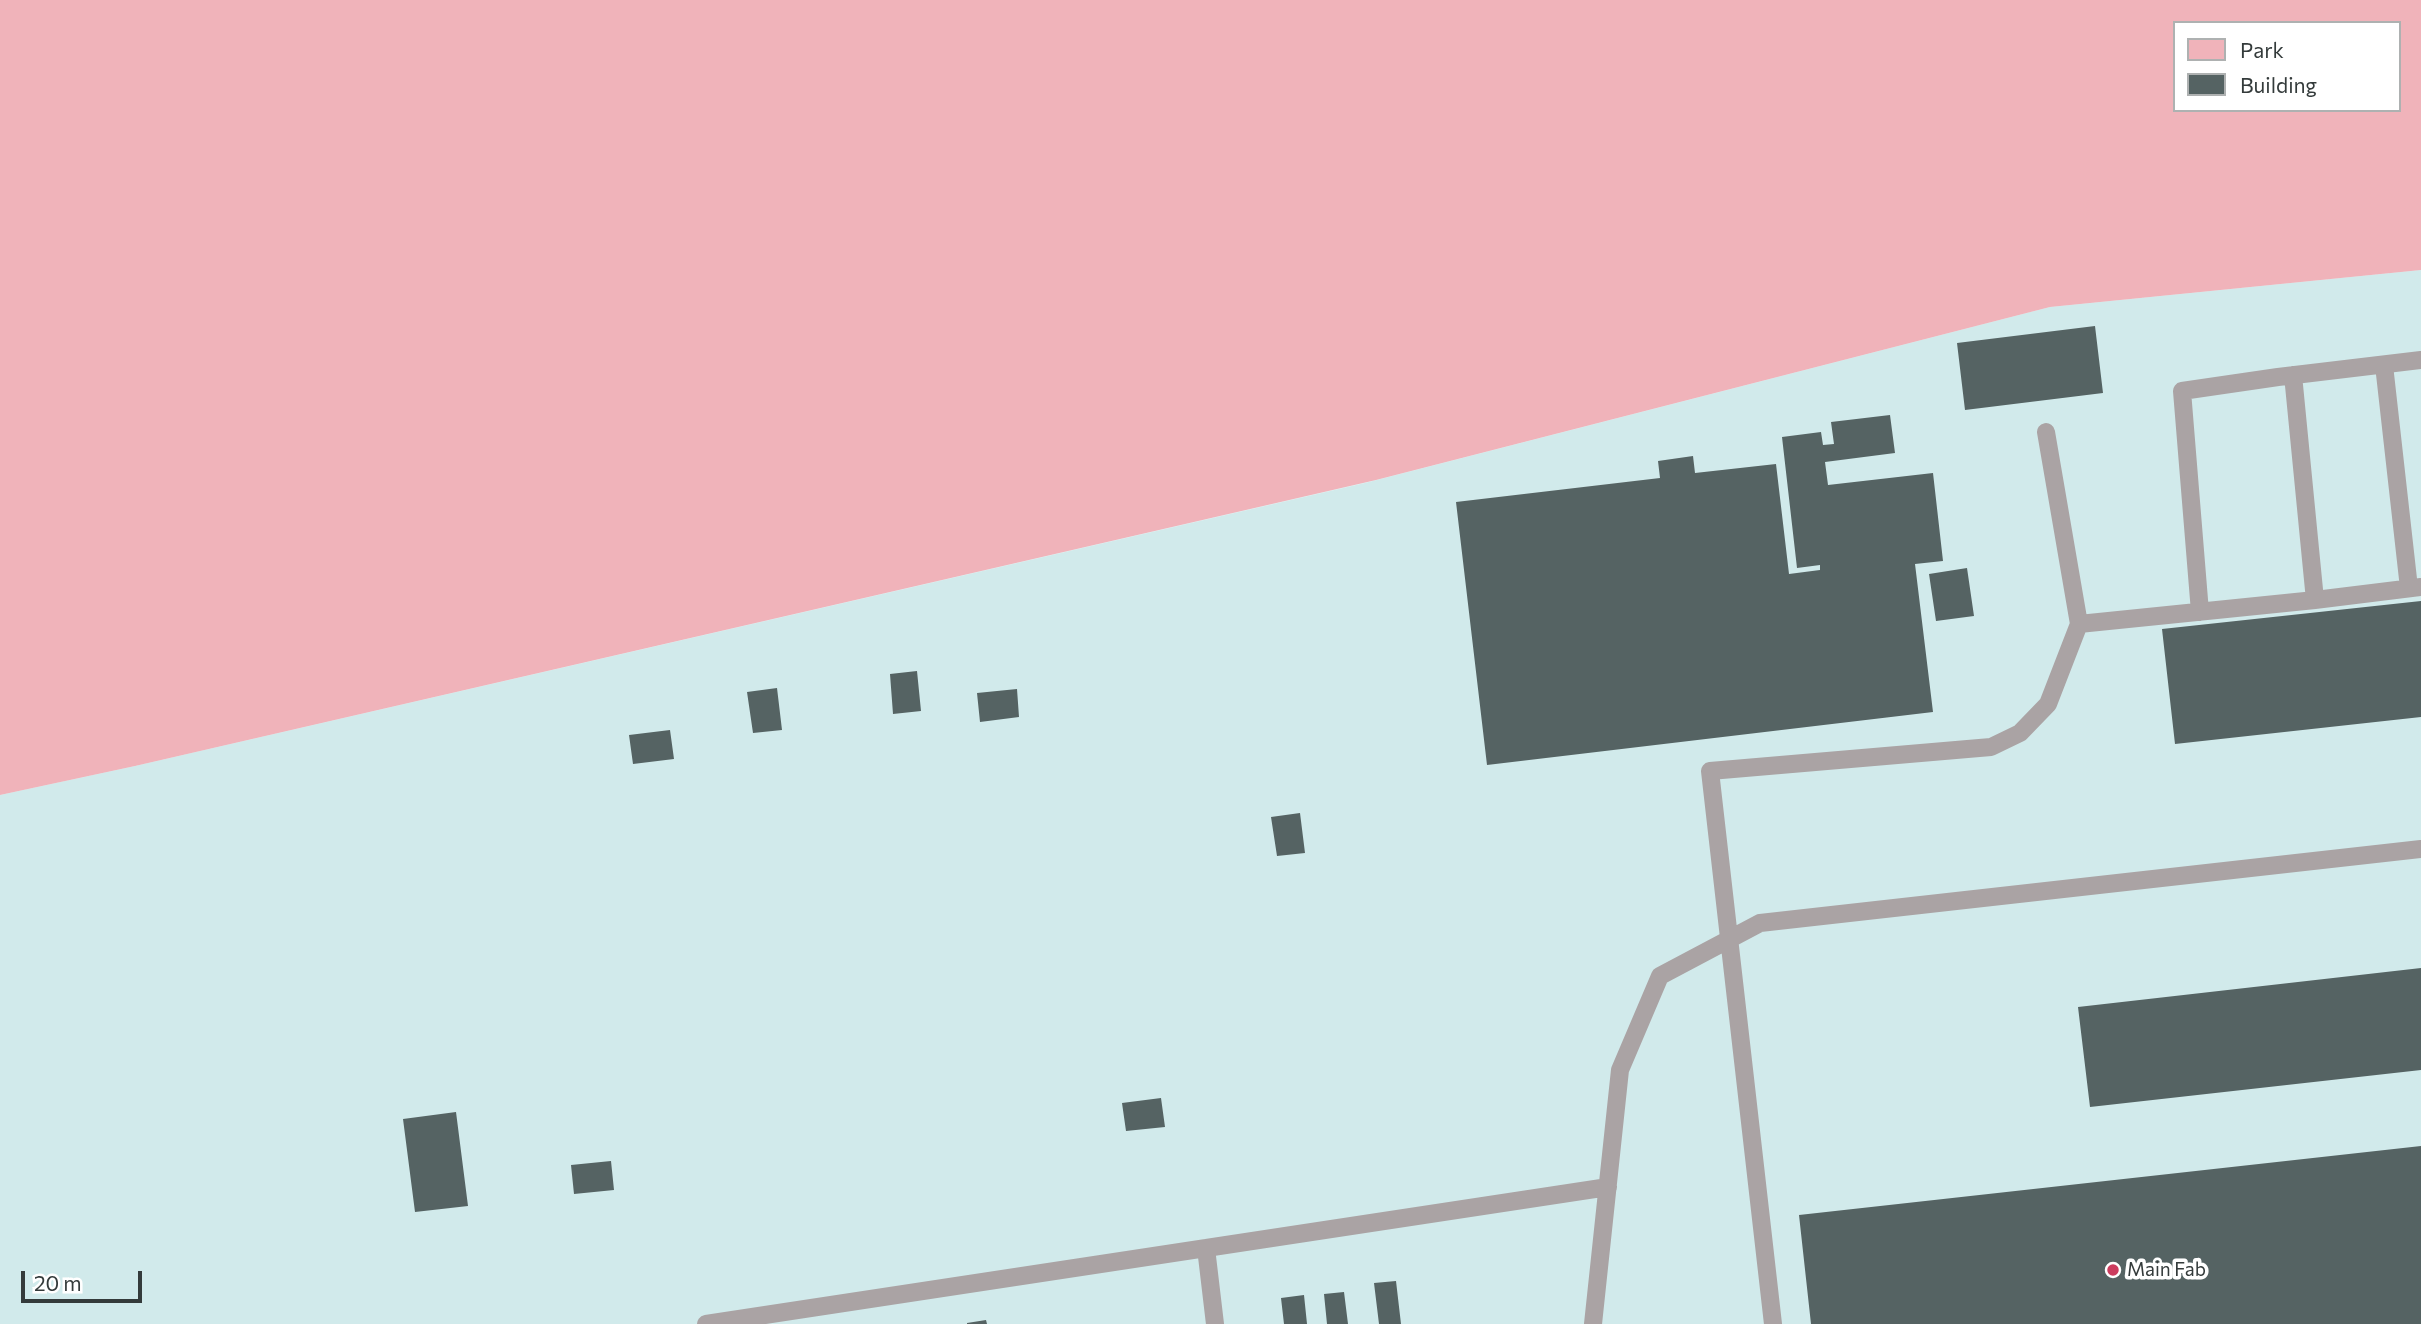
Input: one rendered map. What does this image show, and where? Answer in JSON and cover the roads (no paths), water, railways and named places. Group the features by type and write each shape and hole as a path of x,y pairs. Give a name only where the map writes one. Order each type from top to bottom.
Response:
{"lane":[{"path":"2200,612 2182,391 2421,360"},
{"path":"2079,624 2415,587 2384,365"},
{"path":"2293,375 2315,600"},
{"path":"1773,1324 1710,771 1992,747 2020,733 2048,704 2079,624 2046,432"},
{"path":"1593,1324 1620,1070 1660,976 1760,923 2421,849"},
{"path":"706,1324 1608,1187"},
{"path":"1206,1248 1215,1324"}],"place":[{"name":"Main Fab","path":"2113,1270"}]}
